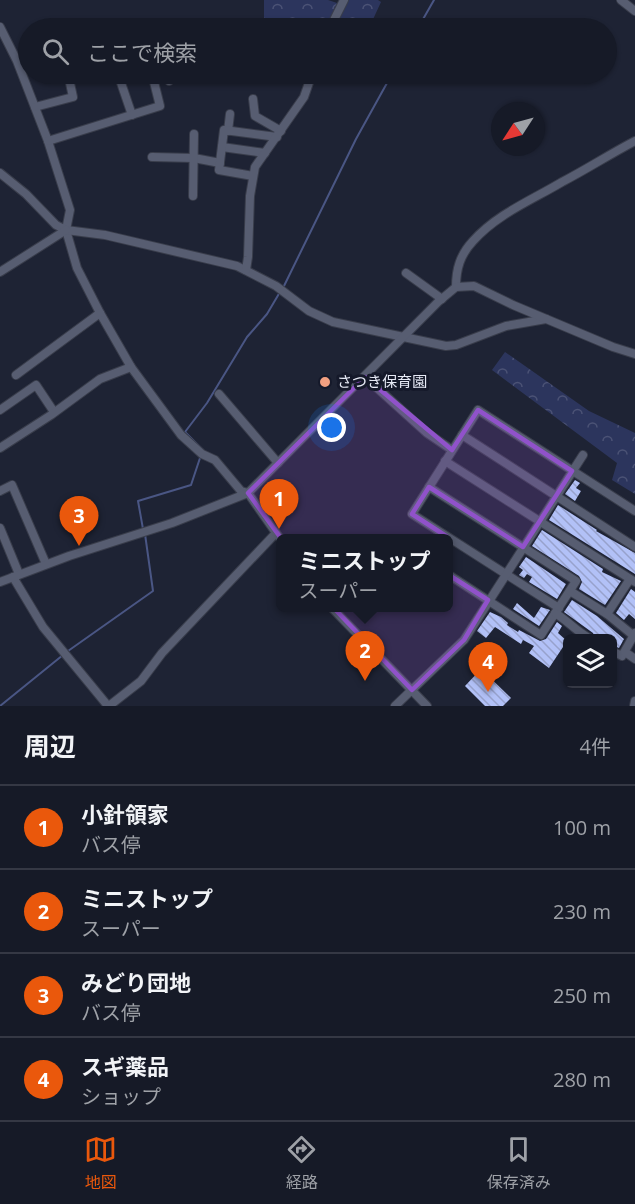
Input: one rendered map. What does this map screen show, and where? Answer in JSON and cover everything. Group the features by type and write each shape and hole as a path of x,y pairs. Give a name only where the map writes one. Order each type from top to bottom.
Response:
{"street":[{"path":"335,18 344,0"},
{"path":"621,0 635,11"},
{"path":"0,27 17,61"},
{"path":"26,84 48,141 70,210 66,230 77,268 100,313 131,366 181,435 202,454 215,460 241,491 248,493 277,534"},
{"path":"35,107 73,97 70,84"},
{"path":"121,84 132,115"},
{"path":"48,141 160,106 154,84"},
{"path":"246,270 250,196 255,167 304,97 309,84"},
{"path":"253,99 255,116 279,134"},
{"path":"228,131 230,114"},
{"path":"253,176 219,170 224,130 279,134"},
{"path":"193,196 194,134"},
{"path":"456,287 456,270 462,255 488,227 511,211 635,141"},
{"path":"222,147 265,153"},
{"path":"152,157 192,158 220,163"},
{"path":"0,173 26,194 56,225 66,230 105,235 237,266 276,286 309,312 333,322 446,346 456,345 506,326 546,319"},
{"path":"0,272 66,230"},
{"path":"406,273 442,299"},
{"path":"0,581 172,523 248,493 456,287 474,286 546,319 635,354"},
{"path":"16,375 100,313"},
{"path":"0,448 100,379 131,366"},
{"path":"365,377 427,433 452,450"},
{"path":"0,410 36,385 54,412"},
{"path":"219,394 278,463"},
{"path":"441,534 412,514 478,410 635,511"},
{"path":"462,435 635,546"},
{"path":"395,706 464,640 555,495 583,455"},
{"path":"445,461 633,581 607,614"},
{"path":"0,491 12,484 46,564"},
{"path":"429,487 576,581 541,635 453,578"},
{"path":"0,528 16,576 44,627 109,706 141,681 162,653 276,540"},
{"path":"453,542 506,574 557,611 581,634"},
{"path":"570,591 634,634 622,656 617,654"},
{"path":"336,612 427,706"},
{"path":"625,652 635,659"},
{"path":"634,706 635,700"}],"highlighted area":[{"path":"365,377 452,450 478,410 572,471 523,547 429,487 412,514 446,536 427,561 488,600 464,640 412,690 326,600 248,493"}],"green space":[{"path":"264,0 328,0 343,5 349,0 378,0 381,2 374,18 264,18"},
{"path":"505,352 589,411 635,433 635,494 612,480 617,463 492,370"}],"building":[{"path":"575,480 580,483 576,488 581,491 575,501 565,494"},
{"path":"558,505 596,531 635,553 635,574 549,520"},
{"path":"542,530 603,569 602,572 621,581 605,605 579,589 582,582 579,576 532,546"},
{"path":"526,557 566,584 557,599 529,582 532,577 527,574 524,578 519,575 523,570 519,567"},
{"path":"631,589 635,592 635,619 629,614 624,620 616,613"},
{"path":"572,600 597,616 624,639 619,648 617,647 617,634 593,634 564,612"},
{"path":"517,603 534,618 541,607 550,610 539,626 513,609"},
{"path":"490,612 501,617 508,623 507,625 518,632 519,630 540,641 546,639 557,622 562,626 558,633 563,637 563,647 549,668 529,653 534,646 523,640 521,644 495,627 486,638 477,631"},
{"path":"481,669 511,698 503,706 485,706 465,686"}],"waterway":[{"path":"424,18 434,0"},
{"path":"283,288 356,139 386,84"},
{"path":"203,450 185,432 207,403 247,337 267,314 280,292"},
{"path":"143,529 138,501 191,485 201,455"},
{"path":"68,651 153,591 145,534"},
{"path":"0,706 63,655"}],"place":[{"name":"さつき保育園","path":"325,382"},
{"name":"小針領家","path":"279,529"},
{"name":"みどり団地","path":"79,546"},
{"name":"ミニストップ","path":"365,681"},
{"name":"スギ薬品","path":"488,692"}]}
